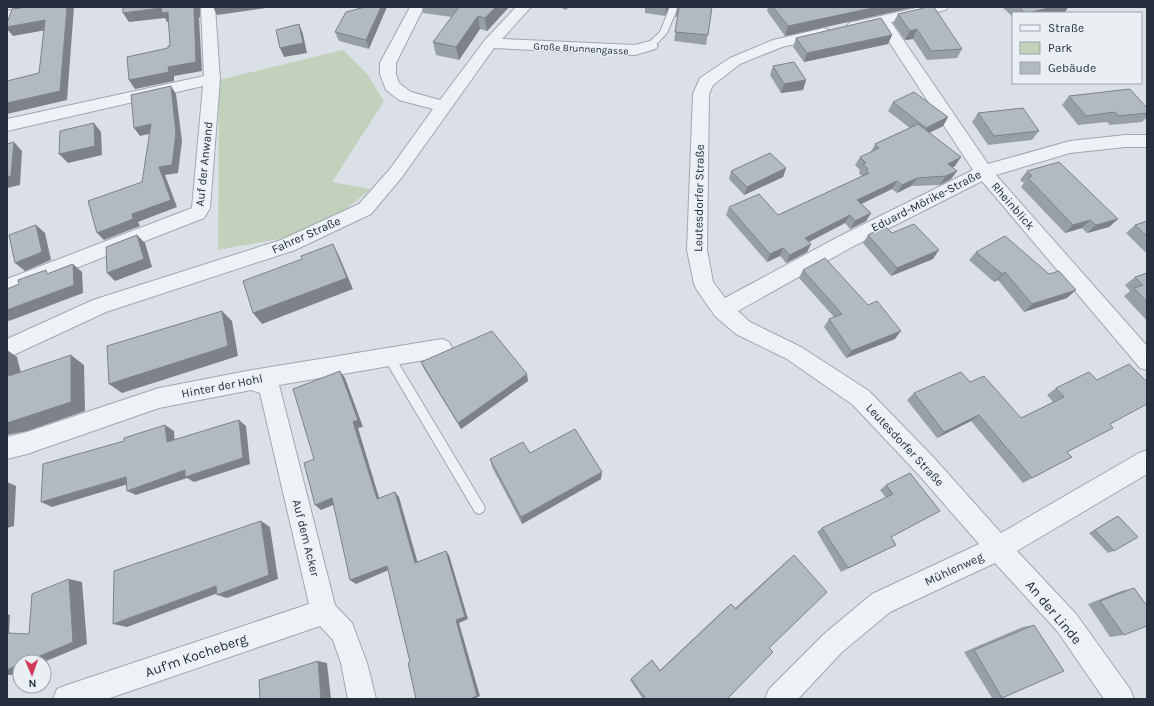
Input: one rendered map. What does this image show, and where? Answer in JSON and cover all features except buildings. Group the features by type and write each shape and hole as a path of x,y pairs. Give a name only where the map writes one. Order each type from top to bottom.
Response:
{"street":[{"path":"7,15 59,7"},
{"name":"Auf der Anwand","path":"7,287 198,213 201,208 212,79 208,7"},
{"path":"417,7 388,63 388,74 392,86 405,96 445,107"},
{"name":"Fahrer Straße","path":"7,349 100,306 288,245 365,209 396,173 490,43 524,7"},
{"name":"Leutesdorfer Straße","path":"941,7 778,43 735,61 706,82 701,94 696,250 704,284 722,310 743,328 794,353 861,398 927,468 998,548"},
{"name":"Rheinblick","path":"882,20 984,172 1147,360"},
{"name":"Große Brunnengasse","path":"490,43 635,50 650,46"},
{"path":"7,125 212,79"},
{"name":"Eduard-Mörike-Straße","path":"722,310 845,242 984,172 1070,147 1125,141 1147,142"},
{"name":"Hinter der Hohl","path":"7,448 27,443 159,398 252,380 442,348"},
{"name":"Auf dem Acker","path":"252,380 269,386 324,612 343,632 354,663 362,699"},
{"name":"Mühlenweg","path":"779,699 834,643 881,603 998,548 1147,461"},
{"name":"An der Linde","path":"998,548 1067,623 1120,699"},
{"name":"Auf'm Kocheberg","path":"67,699 324,612"}],"lane":[{"name":"Große Brunnengasse","path":"650,46 663,33 674,7"},
{"path":"389,357 479,508"}],"green space":[{"path":"343,50 367,74 384,101 332,182 371,189 344,211 284,238 218,250 219,80"}]}
